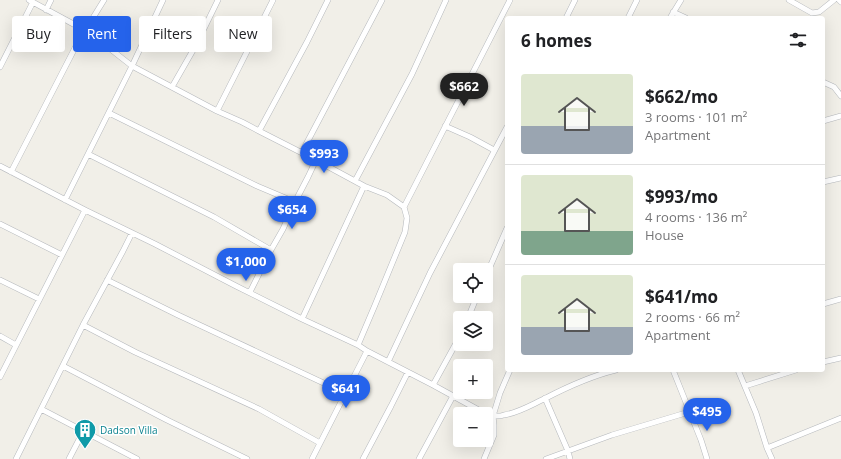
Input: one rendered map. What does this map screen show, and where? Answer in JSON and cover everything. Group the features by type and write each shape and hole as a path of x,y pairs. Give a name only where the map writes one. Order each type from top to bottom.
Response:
{"street":[{"path":"46,10 51,0"},
{"path":"94,16 104,0"},
{"path":"65,200 109,113 163,0"},
{"path":"172,87 196,45 218,0"},
{"path":"217,111 273,0"},
{"path":"259,131 328,0"},
{"path":"302,152 382,0"},
{"path":"355,181 412,74 446,0"},
{"path":"404,208 510,0"},
{"path":"567,16 575,0"},
{"path":"629,16 637,0"},
{"path":"671,16 681,0"},
{"path":"789,0 812,13 819,12 834,0"},
{"path":"0,67 31,1 73,25"},
{"path":"673,12 682,16"},
{"path":"11,172 73,51"},
{"path":"114,52 132,66 217,111 302,152 364,186 387,195 404,208 407,218 405,232 358,345"},
{"path":"825,83 834,87 841,96"},
{"path":"109,113 257,186 295,202"},
{"path":"825,121 841,116"},
{"path":"445,126 494,150"},
{"path":"388,362 430,273 505,131"},
{"path":"88,154 214,217 271,250"},
{"path":"250,292 283,229 316,160"},
{"path":"0,166 236,286 358,345 453,396 419,459"},
{"path":"825,182 841,178"},
{"path":"302,319 364,186"},
{"path":"0,377 85,210"},
{"path":"0,224 62,255"},
{"path":"16,459 83,325 132,233"},
{"path":"492,263 505,233"},
{"path":"0,280 39,299"},
{"path":"107,280 345,393"},
{"path":"825,303 841,299"},
{"path":"83,325 135,352 259,409 320,442"},
{"path":"0,336 16,345"},
{"path":"433,385 453,349"},
{"path":"312,459 367,351"},
{"path":"825,362 841,358"},
{"path":"62,366 247,459"},
{"path":"363,459 408,372"},
{"path":"493,437 493,416 500,393 509,372"},
{"path":"493,416 502,416 522,410 545,398 599,374 607,372"},
{"path":"674,372 707,459"},
{"path":"739,372 756,413 772,459"},
{"path":"745,386 790,372"},
{"path":"545,398 570,459"},
{"path":"458,399 473,407"},
{"path":"41,409 137,459"},
{"path":"546,459 612,435 689,412"},
{"path":"767,448 841,418"},
{"path":"69,459 84,432"},
{"path":"484,459 489,447"},
{"path":"123,459 126,453"}],"place":[{"name":"Dadson Villa","path":"85,450"}]}
